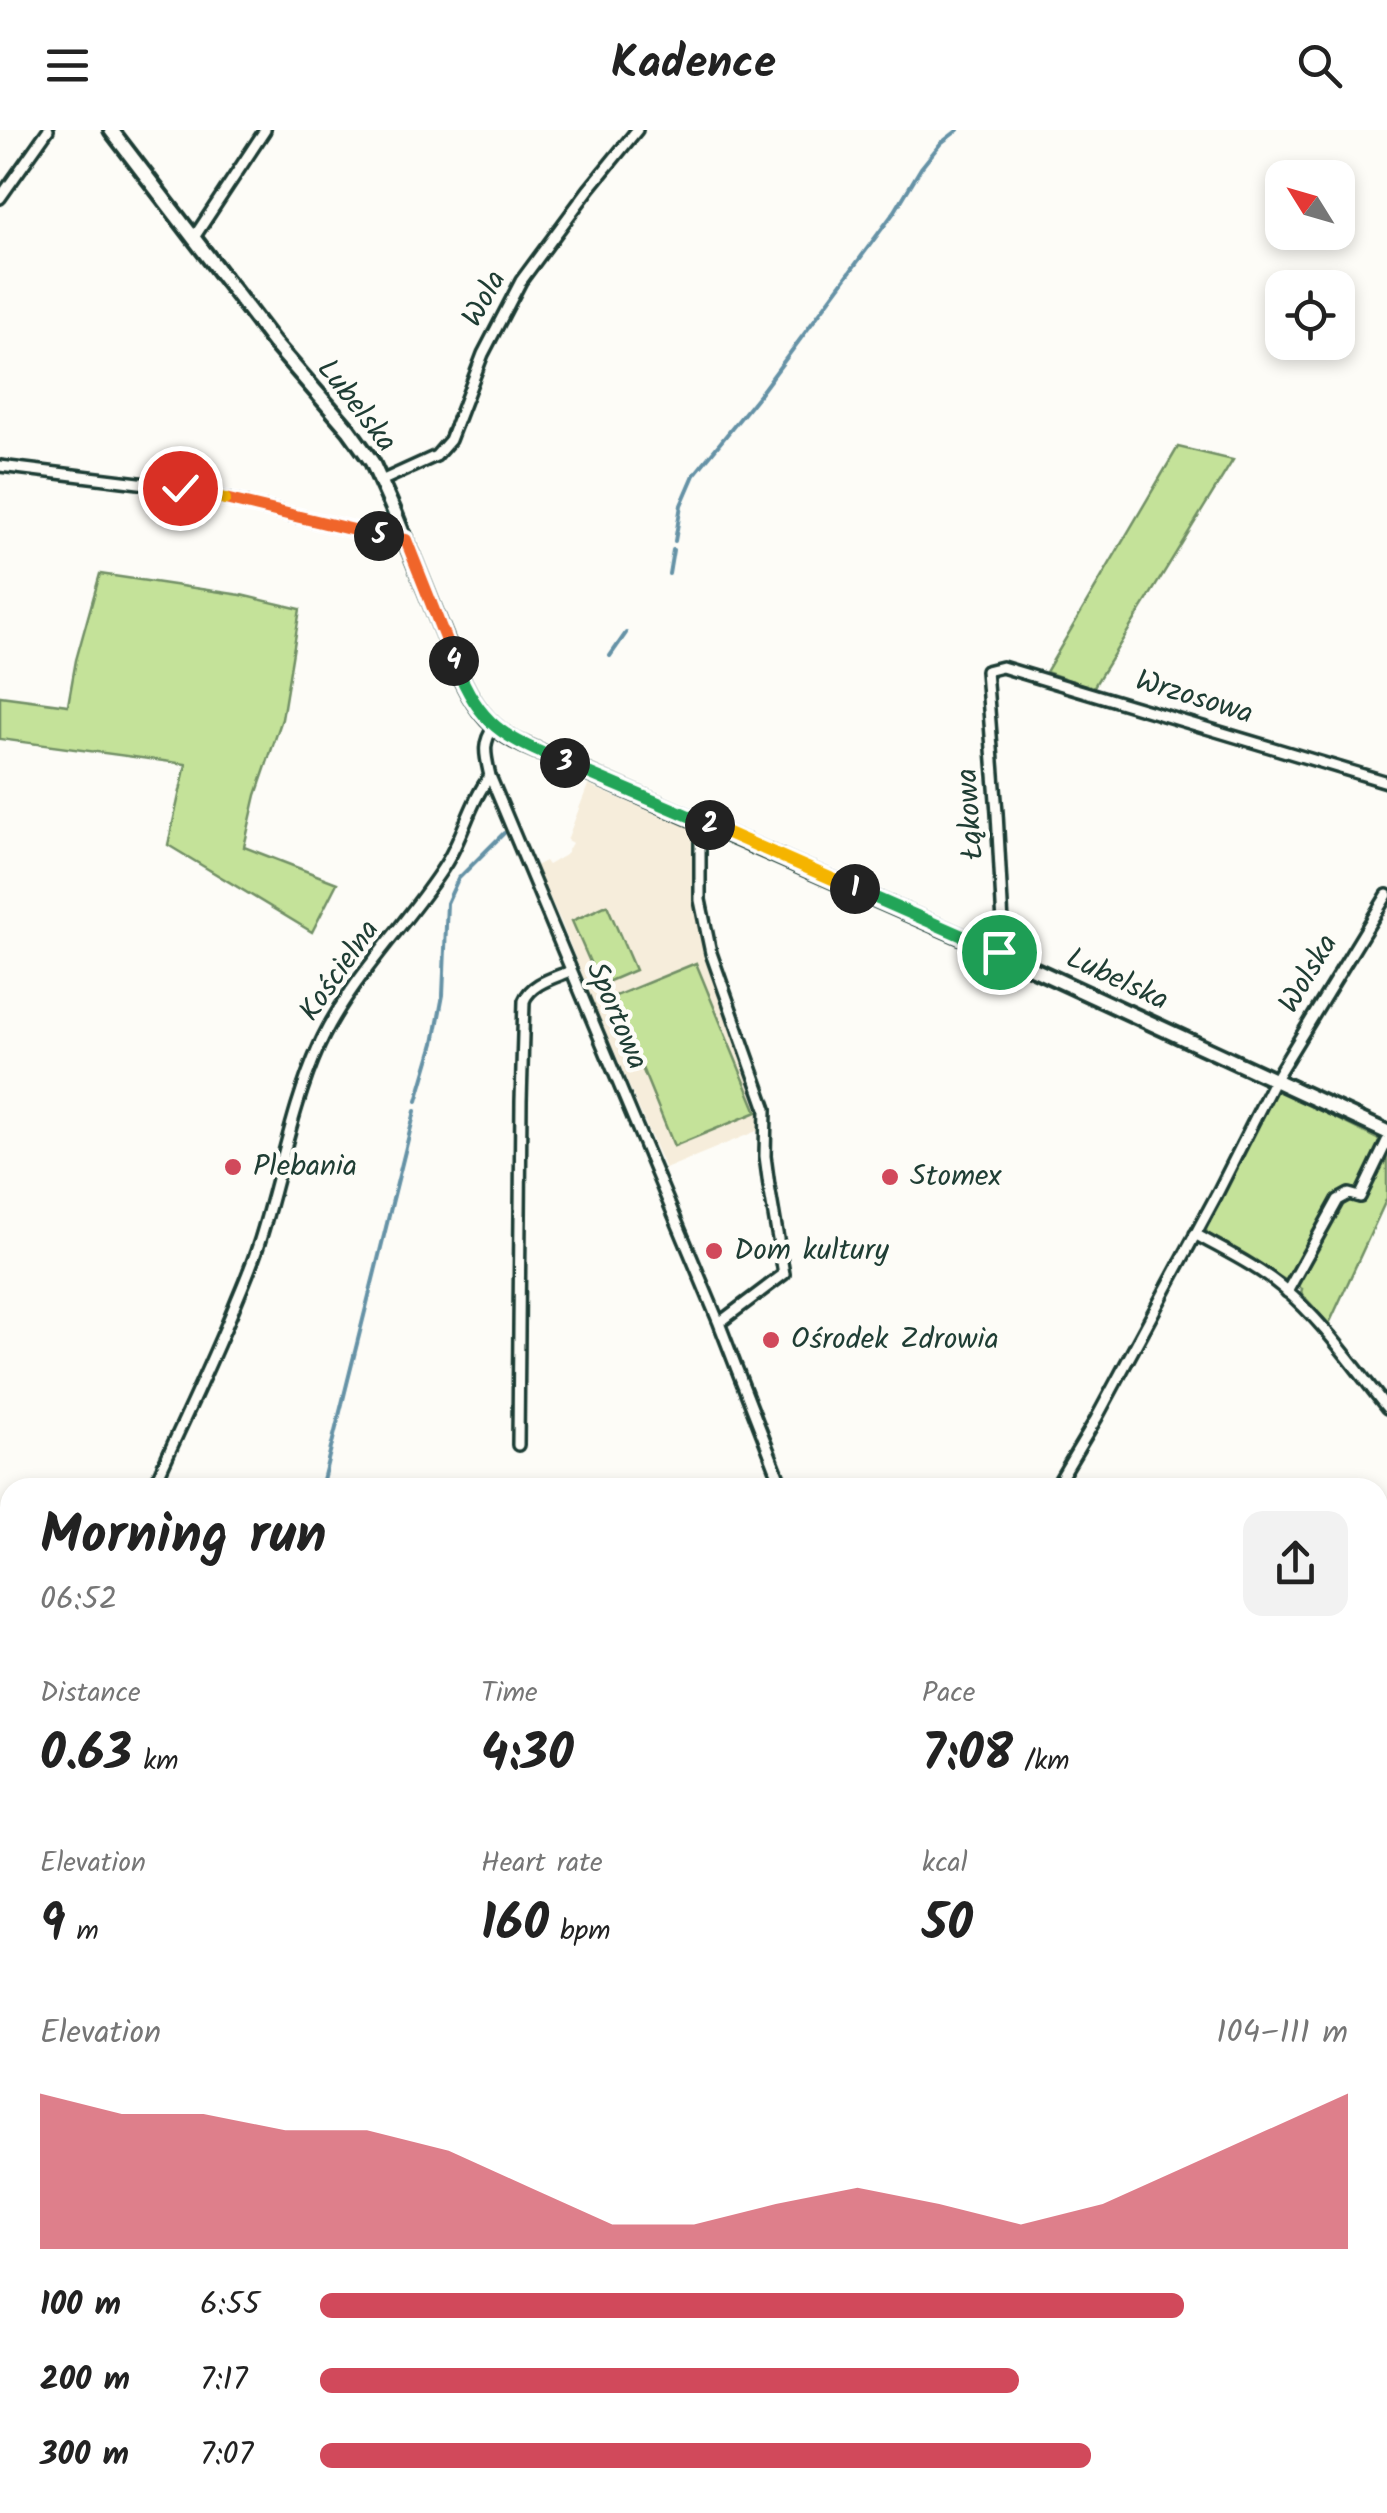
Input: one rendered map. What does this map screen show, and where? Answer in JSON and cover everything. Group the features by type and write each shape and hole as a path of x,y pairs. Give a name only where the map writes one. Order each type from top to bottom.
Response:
{"main road":[{"name":"Lubelska","path":"110,130 274,343 361,445 381,480 463,682 477,708 494,727 516,742 999,952 1387,1132"}],"street":[{"path":"0,198 48,130"},
{"path":"192,239 265,130"},
{"name":"Wola","path":"381,480 436,456 450,440 483,354 522,280 637,130"},
{"path":"0,466 180,488 406,540"},
{"name":"Wrzosowa","path":"986,670 1002,667 1387,782"},
{"name":"Łąkowa","path":"986,670 1004,943 999,952"},
{"name":"Sportowa","path":"494,727 484,746 490,776 719,1323 779,1478"},
{"name":"Kościelna","path":"158,1478 258,1246 296,1110 319,1046 339,1007 445,866 490,776"},
{"path":"700,820 700,900 711,953 766,1109 765,1156 784,1274 719,1323"},
{"name":"Wolska","path":"1275,1079 1387,895"},
{"path":"518,1445 524,1000 534,987 570,971"},
{"path":"1061,1478 1096,1419 1275,1079"},
{"path":"1288,1292 1338,1200 1348,1194 1360,1198 1387,1141"},
{"path":"1195,1234 1288,1292 1316,1319 1387,1408"}],"shaded area":[{"path":"588,785 692,829 696,898 705,948 763,1115 759,1130 665,1169 535,866 545,861 548,865 565,855"}],"green space":[{"path":"1178,447 1233,460 1093,688 1046,672"},
{"path":"100,574 241,595 300,609 282,719 256,795 244,847 337,883 312,932 168,845 186,764 0,739 0,696 68,705"},
{"path":"607,905 635,970 600,985 572,921"},
{"path":"696,963 757,1112 674,1146 613,997"},
{"path":"1275,1088 1387,1144 1387,1198 1329,1324 1301,1293 1302,1289 1208,1238 1206,1229"}],"waterway":[{"path":"675,541 681,505 694,475 759,395 895,211 921,168 941,143 958,130"},
{"path":"669,574 673,550"},
{"path":"610,656 626,633"},
{"path":"417,1101 443,995 447,903 458,879 504,833"},
{"path":"323,1478 415,1111"}],"place":[{"name":"Plebania","path":"233,1167"},
{"name":"Stomex","path":"890,1177"},
{"name":"Dom kultury","path":"714,1251"},
{"name":"Ośrodek Zdrowia","path":"771,1340"}],"route":[{"path":"180,488 406,540 468,694 486,720 504,734 999,952"}]}
